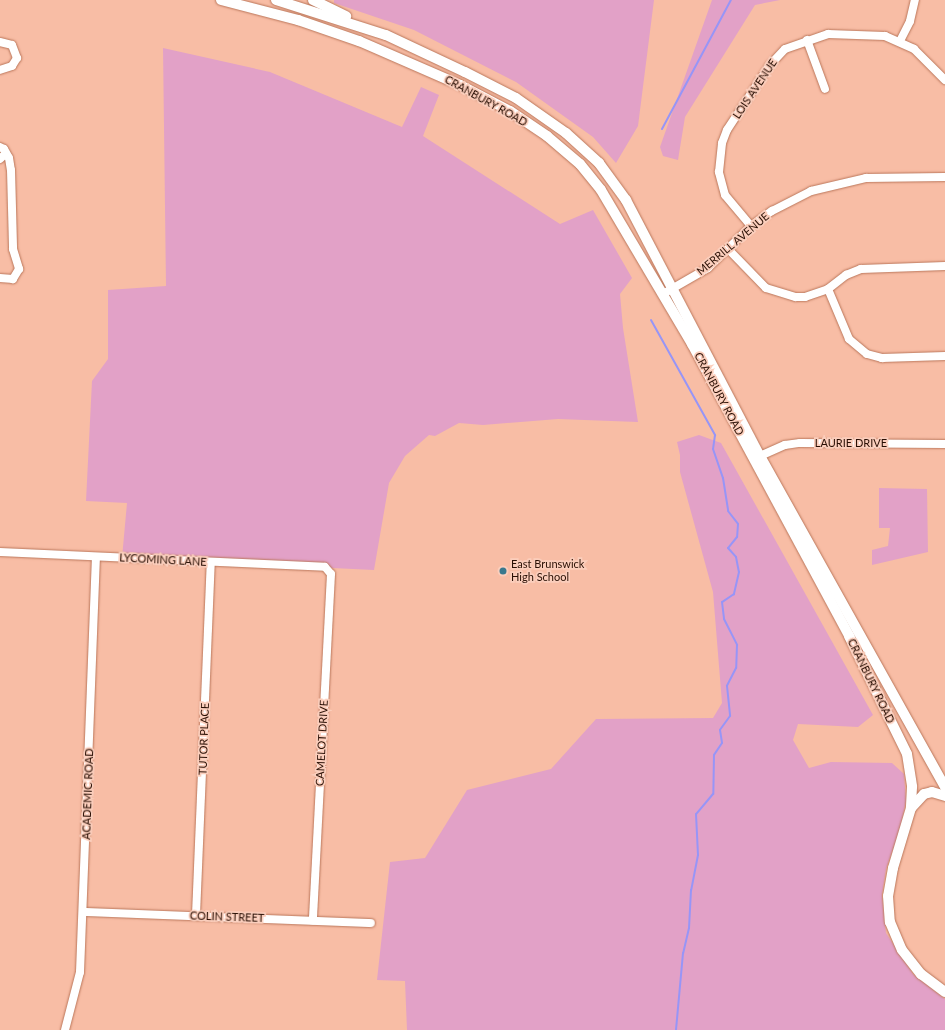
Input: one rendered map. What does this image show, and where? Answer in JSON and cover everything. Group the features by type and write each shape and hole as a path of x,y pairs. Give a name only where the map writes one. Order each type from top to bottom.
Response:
{"main road":[{"name":"CRANBURY ROAD","path":"221,0 298,20 359,41 418,65 510,112 547,136 580,164 601,190 663,294 848,636 907,754 912,787 911,808 889,889 890,922 902,950 921,974 945,992"},
{"path":"268,0 298,20"},
{"name":"CRANBURY ROAD","path":"276,0 386,35 437,58 516,98 566,133 599,164 626,200 760,456 945,786"},
{"path":"313,0 386,35"},
{"path":"911,808 924,794 932,792 945,796"}],"street":[{"path":"900,41 910,21 915,0"},
{"name":"LOIS AVENUE","path":"751,226 725,195 719,172 722,144 727,130 769,66 786,49 807,40 838,33 877,35 900,41 920,54 945,80"},
{"path":"807,40 825,89"},
{"path":"0,42 12,45 17,58 12,66 0,70"},
{"path":"0,278 13,278 19,269 13,250 11,170 2,153"},
{"name":"MERRILL AVENUE","path":"663,294 708,268 729,250 751,226 782,205 831,184 866,178 945,177"},
{"path":"729,250 759,282 774,292 805,297 828,289 846,275 861,269 945,266"},
{"path":"828,289 849,339 867,354 882,358 945,356"},
{"name":"LAURIE DRIVE","path":"760,456 785,445 800,443 945,444"},
{"name":"LYCOMING LANE","path":"0,552 325,567"},
{"name":"ACADEMIC ROAD","path":"65,1030 80,972 84,912 96,557"},
{"name":"TUTOR PLACE","path":"196,915 211,562"},
{"name":"CAMELOT DRIVE","path":"313,921 331,574 325,567"},
{"name":"COLIN STREET","path":"84,912 196,915 371,923"}],"shaded area":[{"path":"334,0 654,0 638,126 616,163 593,137 516,82 414,30 334,3"},
{"path":"712,0 780,0 755,5 685,117 678,160 663,156 660,147"},
{"path":"163,48 270,72 402,127 421,87 439,95 423,136 560,224 593,210 632,278 620,294 623,328 638,422 558,419 483,425 459,423 435,436 429,435 405,456 389,483 374,570 122,558 127,503 86,501 92,381 108,359 108,290 166,286"},
{"path":"699,435 721,443 873,715 858,727 798,724 793,740 809,768 831,762 892,763 904,774 906,801 900,830 886,869 882,895 886,933 913,974 945,999 945,1030 407,1030 405,981 377,980 390,862 425,858 467,790 551,769 596,719 713,718 722,703 713,592 680,472 680,455 677,442"},
{"path":"879,488 927,489 928,552 872,565 872,550 888,546 890,528 879,528"}],"waterway":[{"path":"662,129 731,0"},
{"path":"651,320 715,435 713,449 723,478 728,511 738,524 737,537 728,548 736,557 739,572 734,594 722,602 724,619 737,645 736,668 727,686 730,716 720,730 722,743 714,755 713,794 696,814 698,855 691,890 689,928 683,953 676,1030"}],"place":[{"name":"East Brunswick High School","path":"503,571"}]}
